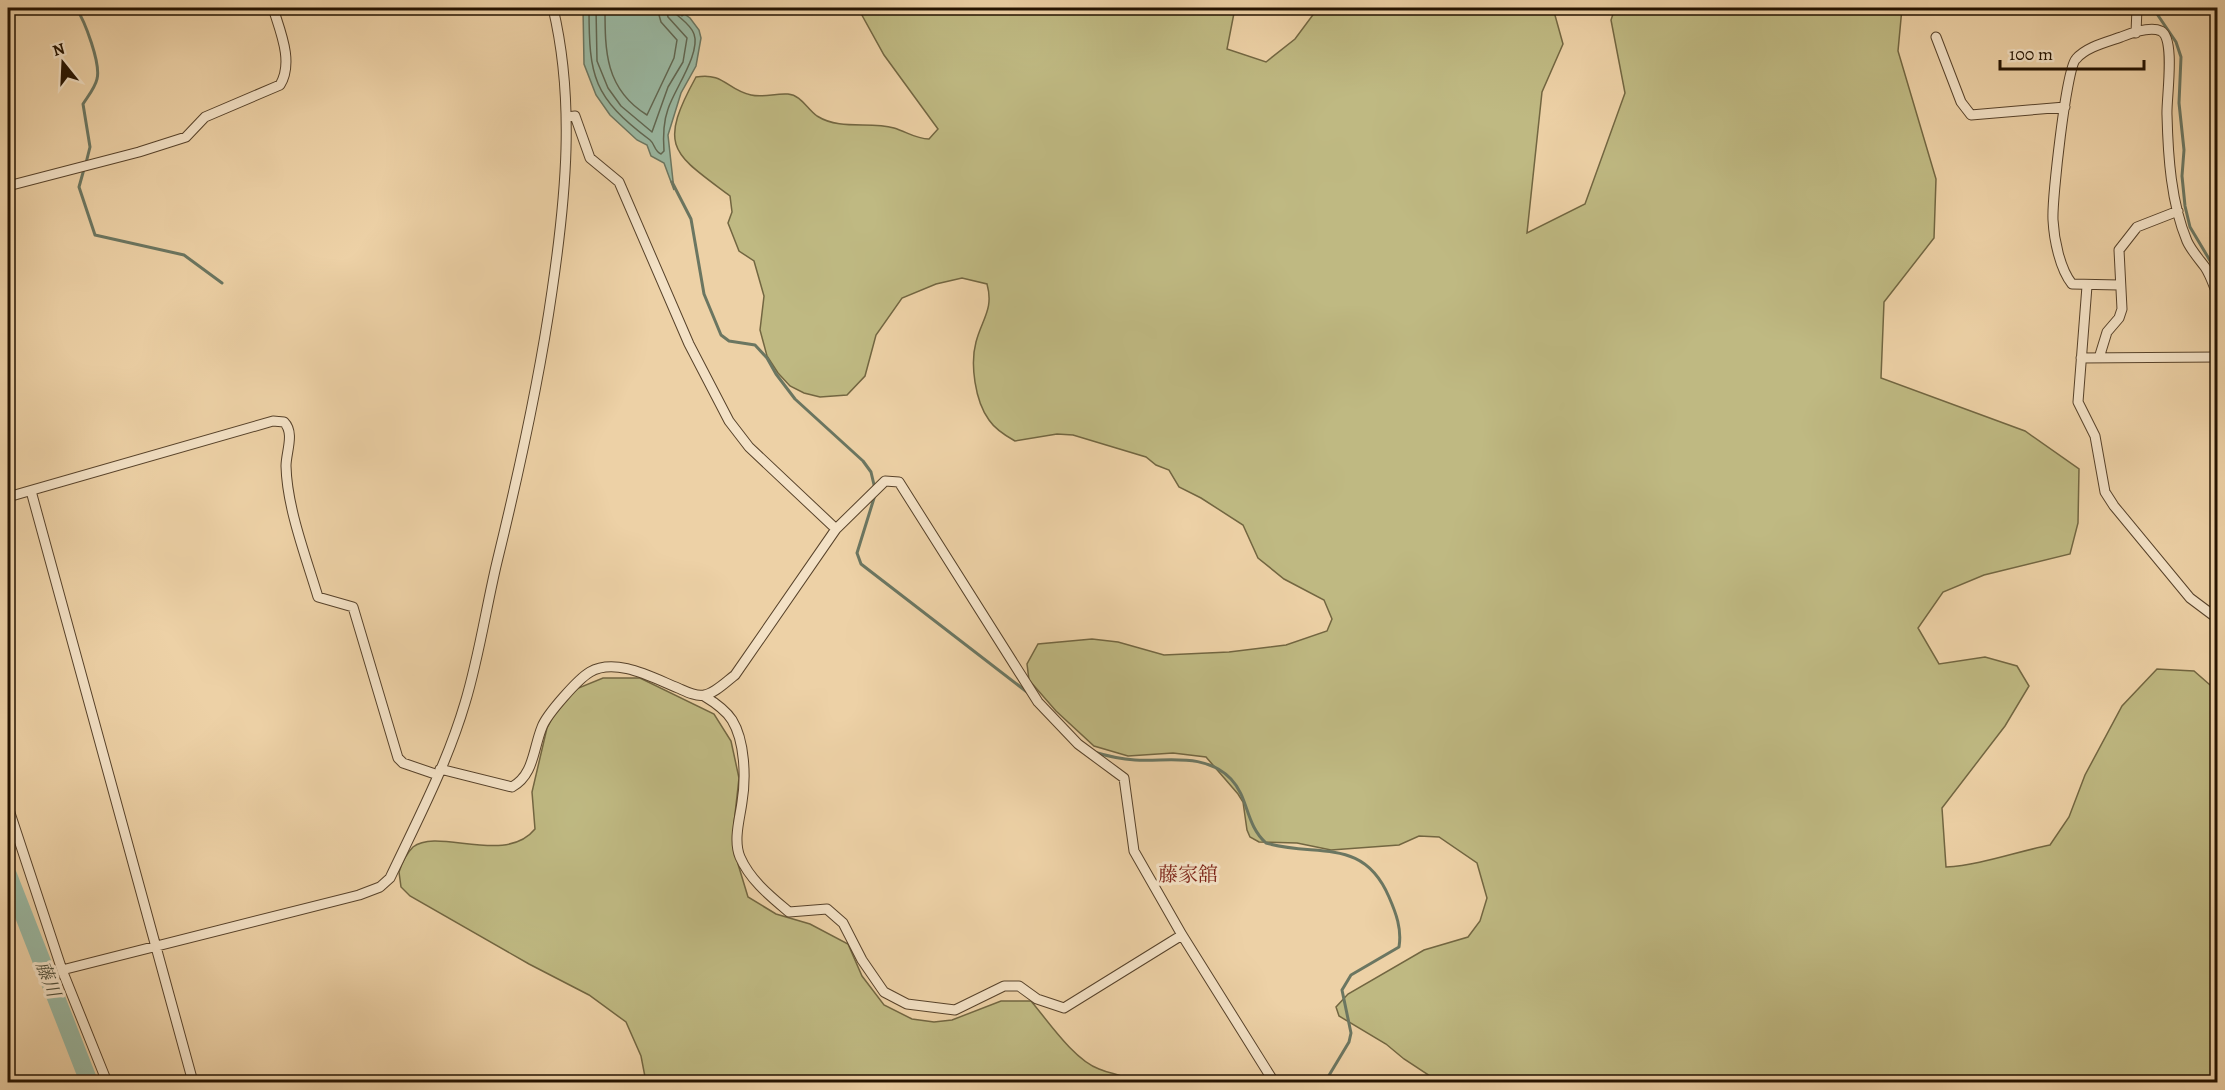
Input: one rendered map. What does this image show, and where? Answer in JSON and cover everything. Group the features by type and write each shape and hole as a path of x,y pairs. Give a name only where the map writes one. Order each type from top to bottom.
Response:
{"street":[{"path":"8,186 186,137 206,117 280,85 285,77 286,58 273,8"},
{"path":"62,970 156,948 380,887 390,878 439,772 465,703 539,367 559,241 567,158 567,117 563,92 564,66 553,8"},
{"path":"2136,33 2137,8"},
{"path":"2120,285 2072,285 2064,274 2053,222 2065,107 2070,69 2074,59 2090,49 2136,33 2153,30 2161,31 2166,36 2169,79 2166,113 2178,211 2187,242 2206,269 2217,296"},
{"path":"1936,37 1961,102 1971,115 2065,107"},
{"path":"567,117 575,116 590,158 619,182 689,344 729,421 749,447 836,529"},
{"path":"2099,358 2107,332 2119,318 2122,309 2119,250 2130,234 2143,224 2178,211"},
{"path":"2088,286 2078,402 2095,436 2105,492 2190,598 2217,619"},
{"path":"2081,358 2217,357"},
{"path":"8,497 273,421 284,422 289,433 286,466 290,493 318,597 353,607 398,758 403,763 512,787 520,783 528,772 548,715 590,672 609,666 623,668 704,696 717,704 731,719 739,736 743,787 737,826 740,856 762,889 789,912 827,909 843,923 862,960 884,992 907,1004 955,1010 1004,986 1019,986 1037,999 1064,1008 1182,935"},
{"path":"704,696 735,675 836,529 885,481 899,482 1038,702 1078,744 1124,778 1134,851 1182,935 1274,1083"},
{"path":"31,491 193,1083"},
{"path":"8,807 62,970 107,1083"}],"shaded area":[{"path":"858,8 1235,8 1227,49 1266,62 1295,39 1318,8 1553,8 1563,44 1542,92 1527,233 1585,204 1625,93 1611,20 1615,8 1658,8 1685,12 1689,8 1902,8 1898,51 1936,179 1934,238 1884,302 1881,378 2025,431 2079,469 2078,523 2070,554 1984,575 1943,592 1918,628 1939,664 1985,657 2017,666 2029,686 2005,726 1942,808 1946,867 1985,861 2050,845 2069,817 2085,775 2122,706 2157,669 2194,671 2217,691 2217,1082 1439,1082 1386,1044 1339,1016 1336,1007 1348,994 1424,950 1468,937 1480,921 1487,898 1477,863 1439,837 1419,836 1399,845 1331,850 1297,843 1259,842 1250,837 1247,830 1243,802 1206,757 1173,753 1128,756 1094,746 1056,711 1029,680 1027,664 1038,644 1092,639 1118,642 1164,655 1229,652 1286,645 1327,631 1332,619 1324,600 1284,579 1258,558 1243,525 1179,487 1169,470 1156,465 1146,457 1073,435 1057,434 1015,441 994,426 980,403 974,371 974,351 988,307 987,284 962,278 936,284 902,298 876,335 865,376 847,395 820,397 804,393 790,386 767,356 760,330 764,296 754,261 739,251 728,223 732,212 730,196 684,158 677,147 675,135 677,120 696,77 705,76 719,79 751,95 793,95 826,121 845,125 884,126 929,139 938,129 884,55"},
{"path":"603,678 640,678 714,714 731,741 739,778 734,823 738,864 748,897 776,914 810,924 848,944 862,976 884,1005 912,1019 934,1022 952,1020 1001,1001 1031,1001 1080,1057 1099,1069 1133,1082 646,1082 641,1056 626,1022 589,995 529,964 410,896 401,887 399,872 404,859 413,847 424,842 507,845 522,840 535,829 532,792 547,728 558,707 571,691"}],"water":[{"path":"583,8 676,8 690,18 699,30 701,38 696,66 681,93 668,135 674,190 664,163 651,156 647,145 637,140 610,115 596,95 584,64"}],"waterway":[{"path":"76,8 84,22 98,72 95,86 83,104 90,147 86,163"},
{"path":"682,15 689,8"},
{"path":"2153,8 2176,42 2181,57 2179,103 2184,150 2182,176 2190,227 2218,274"},
{"path":"84,169 79,187 95,235 184,255 222,283"},
{"path":"672,182 691,219 704,294 721,335 729,341 755,345 767,358 795,399 863,461 871,472 875,489"},
{"path":"875,495 857,553 861,564 1027,692"},
{"path":"1094,752 1129,760 1186,760 1210,765 1221,771 1237,786 1254,828 1266,843 1352,857 1366,865 1378,878 1396,915 1400,934 1399,947 1351,975 1342,990 1351,1033 1349,1042 1325,1082"},
{"name":"藤川","path":"8,875 89,1082"}],"district":[{"name":"藤家舘","path":"1188,874"}]}
